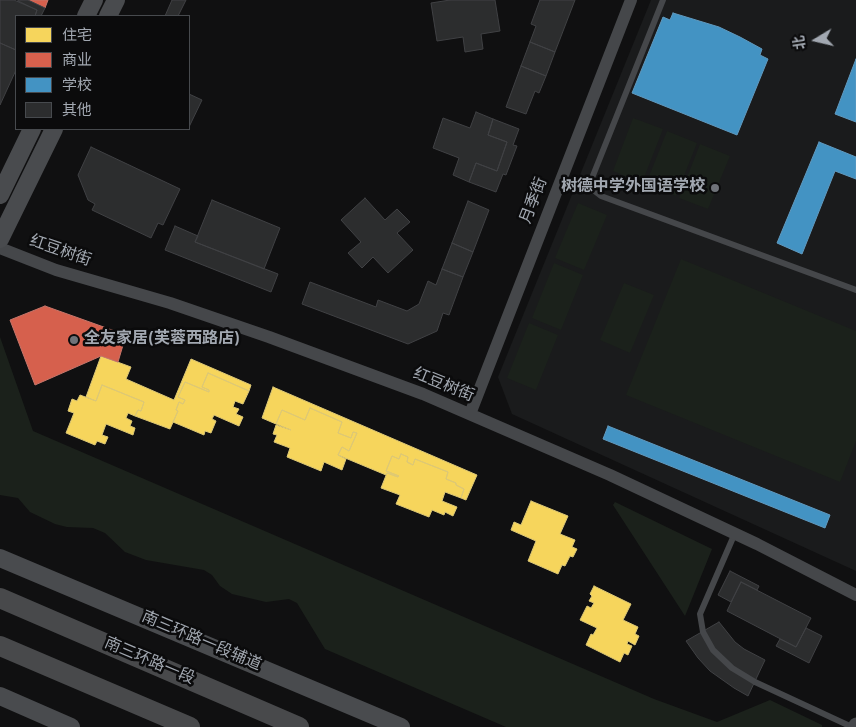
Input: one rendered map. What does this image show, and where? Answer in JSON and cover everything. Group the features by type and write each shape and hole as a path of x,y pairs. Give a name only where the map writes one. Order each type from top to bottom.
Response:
{"highway":[{"name":"南三环路一段","path":"0,598 298,727"},
{"path":"0,646 190,727"}],"main road":[{"path":"86,15 94,0"},
{"path":"108,15 116,0"},
{"path":"0,195 32,130"},
{"path":"0,239 54,130"},
{"name":"南三环路一段辅道","path":"0,558 402,727"},
{"path":"0,696 71,727"}],"street":[{"name":"月季街","path":"470,414 631,0"},
{"name":"红豆树街","path":"0,248 56,270 170,303 269,337 423,394 610,475 856,595"}],"lane":[{"path":"662,0 592,178 592,188 602,196 856,290"},
{"path":"734,534 700,614 703,632 713,650 732,668 755,682 854,726"}],"shaded area":[{"name":"树德中学外国语学校","path":"651,0 856,0 856,571 512,414 498,377"},
{"path":"633,118 663,129 642,183 613,171"},
{"path":"667,131 697,143 676,196 646,184"},
{"path":"700,144 730,156 708,209 679,198"},
{"path":"578,203 607,215 584,270 555,258"},
{"path":"681,259 856,331 856,441 840,482 626,395"},
{"path":"554,263 583,275 561,330 532,318"},
{"path":"624,283 654,295 630,353 600,340"},
{"path":"529,323 558,335 536,390 507,378"},
{"path":"0,337 33,431 654,699 717,722 770,700 822,725 822,727 506,727 325,649 297,603 289,599 266,602 232,594 220,586 212,575 204,570 146,560 125,552 105,533 93,528 67,527 55,524 30,512 18,498 0,495"},
{"path":"615,502 712,549 685,616 613,505"}],"building: 住宅":[{"path":"101,356 131,367 126,379 174,400 191,359 251,385 249,391 208,373 202,387 209,390 209,392 185,382 178,397 185,400 183,404 179,402 176,410 178,411 170,429 135,416 138,410 141,411 144,402 102,385 96,401 86,397"},
{"path":"208,373 249,391 243,404 235,401 233,407 239,409 236,414 243,417 239,426 214,415 212,419 216,421 211,433 205,431 204,435 173,422 178,411 176,410 179,402 183,404 185,400 178,397 185,382 209,392 209,390 202,387"},
{"path":"102,385 144,402 141,411 138,410 135,416 128,413 126,418 132,421 130,426 135,428 133,435 106,424 102,435 108,437 105,444 97,441 95,445 66,433 74,413 68,411 72,399 77,401 80,395 96,401"},
{"path":"273,387 477,475 466,500 461,498 464,489 446,479 448,472 415,459 413,465 407,462 408,457 401,454 399,459 392,456 386,471 398,477 387,473 386,475 338,455 342,447 349,451 357,433 353,432 351,438 338,433 342,422 310,408 305,420 282,410 276,424 262,418"},
{"path":"310,408 342,422 338,433 351,438 353,432 357,433 349,451 342,447 338,455 346,459 342,470 324,462 321,471 287,457 290,448 274,442 277,435 273,434 276,425 291,430 276,424 282,410 305,420"},
{"path":"401,454 408,457 407,462 413,465 415,459 448,472 446,479 464,489 461,498 445,492 442,501 457,507 453,516 445,512 444,515 432,510 429,517 396,504 400,495 381,488 387,473 399,476 386,471 392,456 399,459"},
{"path":"531,501 568,516 560,534 575,540 572,547 577,549 573,557 570,556 565,566 562,565 558,574 528,561 536,541 511,530 514,522 521,525"},
{"path":"594,586 631,604 623,620 638,627 635,634 639,636 635,645 628,641 627,644 632,646 628,655 624,653 620,662 586,645 591,634 593,635 597,628 580,620 587,606 591,608 594,603 589,601"}],"building: 商业":[{"path":"28,0 48,0 45,8"},
{"path":"45,306 126,335 118,362 101,356 35,385 10,320"}],"building: 学校":[{"path":"673,13 719,27 740,37 762,49 760,55 768,59 737,135 632,93 663,17 670,20"},
{"path":"856,59 856,122 835,114"},
{"path":"819,142 856,157 856,179 835,171 802,254 777,243"},
{"path":"608,426 830,515 825,528 603,439"}],"building: 其他":[{"path":"0,0 14,0 37,10 35,15 15,15 15,50 0,43"},
{"path":"28,0 45,8 42,15 35,15 37,10 18,1"},
{"path":"172,0 186,0 178,15 165,15"},
{"path":"450,0 495,0 500,31 481,34 483,49 465,52 463,37 437,41 431,3"},
{"path":"540,0 575,0 555,52 530,42 536,26 531,24"},
{"path":"530,42 555,52 546,76 521,66"},
{"path":"0,43 15,50 15,72 0,105"},
{"path":"521,66 546,76 539,93 535,91 526,114 506,107"},
{"path":"190,94 202,100 190,125"},
{"path":"476,112 493,119 488,135 507,142 497,171 476,163 469,182 453,175 459,158 433,148 443,118 470,128"},
{"path":"493,119 519,129 513,145 517,146 506,175 503,174 496,192 469,182 476,163 497,171 507,142 488,135"},
{"path":"91,147 180,189 163,225 158,223 151,238 92,210 95,204 88,200 78,175"},
{"path":"365,198 385,220 397,209 410,222 397,233 413,250 388,273 373,257 362,268 348,253 361,242 341,220"},
{"path":"212,200 280,228 264,269 195,242"},
{"path":"468,201 489,210 473,252 452,243"},
{"path":"175,226 198,236 195,242 278,274 271,292 165,250"},
{"path":"452,243 473,252 463,277 442,269"},
{"path":"442,269 463,277 449,315 443,313 437,331 408,344 302,304 310,282 376,307 378,300 407,311 419,304 428,281 436,285"},
{"path":"730,571 759,586 757,590 741,582 731,602 718,595"},
{"path":"741,582 811,618 796,647 727,611"},
{"path":"719,622 735,642 765,660 748,696 710,671 686,641"},
{"path":"806,628 822,636 809,663 776,646 780,639 796,647"}],"place":[{"name":"树德中学外国语学校","path":"715,188"},
{"name":"全友家居(芙蓉西路店)","path":"74,340"}]}
